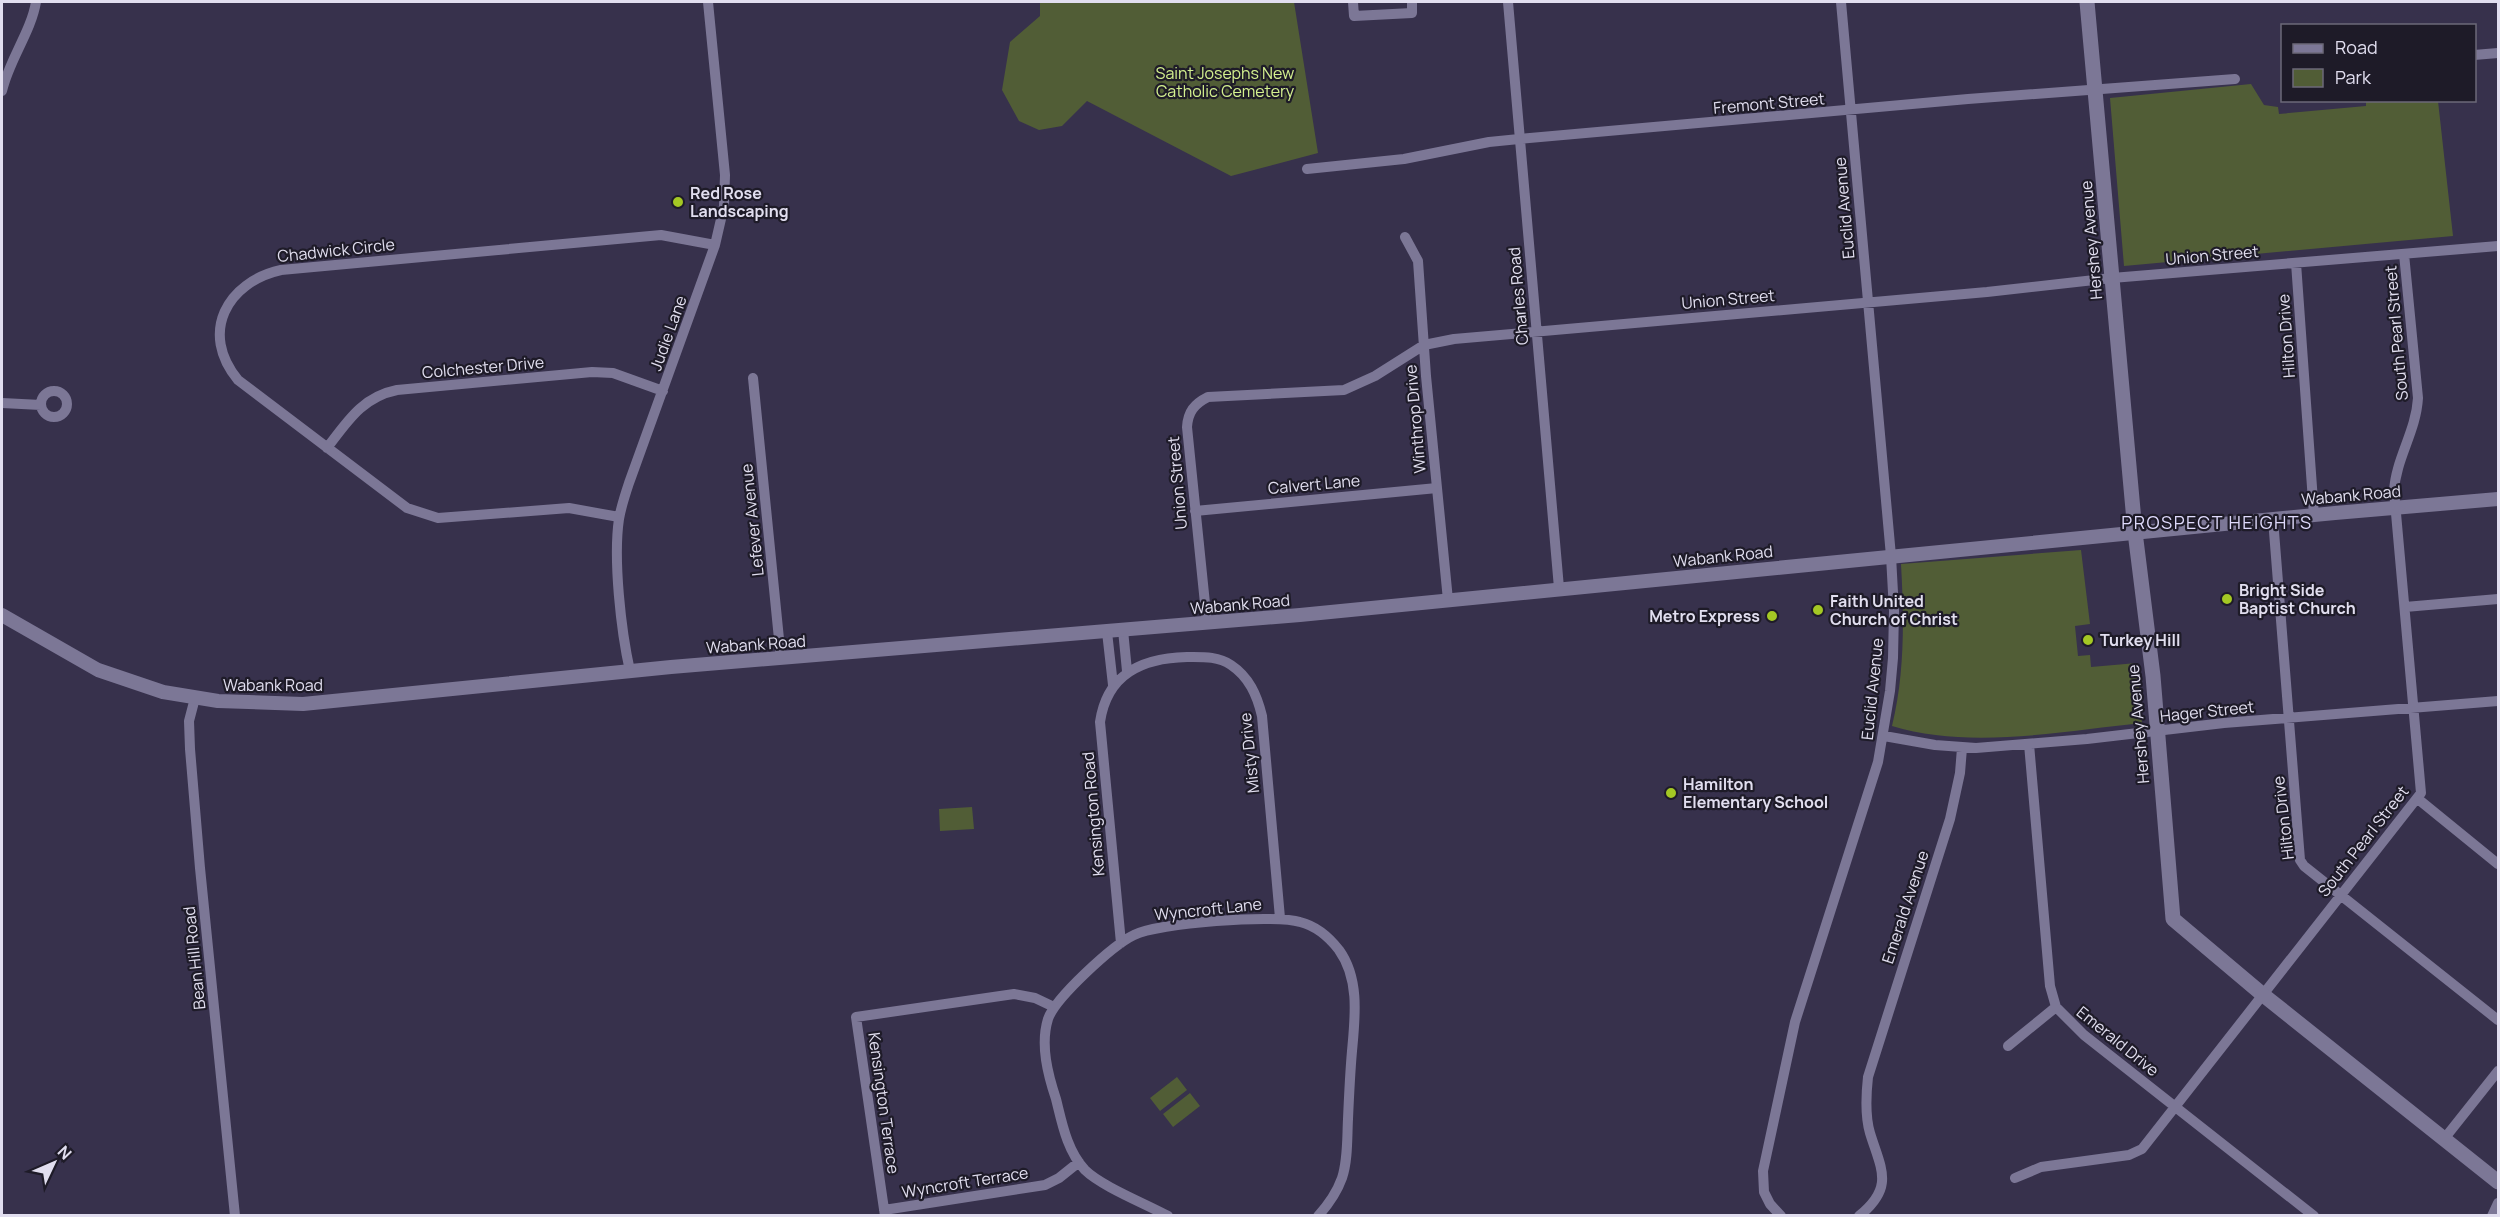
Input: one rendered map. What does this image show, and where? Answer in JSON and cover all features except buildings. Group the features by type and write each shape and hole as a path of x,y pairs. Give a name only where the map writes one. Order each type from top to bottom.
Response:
{"main road":[{"name":"Hershey Avenue","path":"2087,2 2173,919 2262,994 2499,1182"}],"street":[{"path":"2,91 8,69 31,19 36,2"},
{"name":"Judie Lane","path":"630,671 626,653 618,559 619,517 715,245 724,206 725,175 708,2"},
{"path":"1353,2 1354,16 1412,13 1412,2"},
{"name":"Charles Road","path":"1508,2 1559,588"},
{"name":"Euclid Avenue","path":"1781,1215 1770,1204 1761,1180 1795,1022 1871,789 1884,736 1893,658 1894,611 1891,556 1841,2"},
{"path":"2476,55 2499,53"},
{"name":"Fremont Street","path":"1307,169 1404,159 1489,142 1519,139 2235,79"},
{"name":"Chadwick Circle","path":"619,517 569,508 545,508 455,518 430,518 407,508 238,380 226,362 220,335 223,315 234,294 243,286 261,275 293,268 661,235 715,245"},
{"name":"Winthrop Drive","path":"1405,237 1418,261 1448,600"},
{"name":"Union Street","path":"1207,623 1187,427 1190,413 1200,400 1214,396 1344,390 1375,376 1424,345 1454,339 1987,292 2112,278 2499,246"},
{"name":"South Pearl Street","path":"2015,1178 2041,1167 2134,1153 2142,1149 2421,793 2395,478 2412,433 2418,398 2404,254"},
{"name":"Hilton Drive","path":"2296,263 2314,515"},
{"name":"Colchester Drive","path":"327,448 356,411 384,393 397,390 601,372 613,373 663,391"},
{"name":"Lefever Avenue","path":"753,378 781,659"},
{"path":"2,403 41,405"},
{"name":"Calvert Lane","path":"1195,511 1437,488"},
{"name":"Wabank Road","path":"2,615 98,670 163,692 218,701 303,704 630,671 1207,623 2135,532 2499,499"},
{"name":"Hilton Drive","path":"2273,519 2300,860 2304,866 2499,1020"},
{"path":"2406,607 2499,599"},
{"path":"1123,630 1128,671"},
{"name":"Kensington Road","path":"1107,632 1113,685"},
{"name":"Misty Drive","path":"1128,671 1150,661 1179,657 1210,657 1230,664 1244,676 1254,690 1262,716 1280,918"},
{"name":"Kensington Road","path":"1121,943 1100,722 1106,698 1113,685 1128,671"},
{"name":"Bean Hill Road","path":"195,698 189,721 191,761 235,1215"},
{"name":"Hager Street","path":"1884,736 1962,748 2029,744 2224,723 2499,701"},
{"name":"Emerald Drive","path":"2029,744 2050,986 2056,1007 2084,1035 2314,1215"},
{"name":"Emerald Avenue","path":"1859,1215 1879,1193 1883,1173 1870,1132 1866,1092 1869,1073 1950,819 1960,773 1962,748"},
{"path":"2418,799 2499,864"},
{"name":"Wyncroft Lane","path":"1168,1215 1097,1179 1079,1162 1068,1143 1047,1060 1044,1031 1054,1006 1066,990 1121,943 1135,934 1176,925 1280,918 1298,921 1323,933 1340,952 1353,981 1354,1036 1344,1167 1336,1192 1318,1215"},
{"name":"Kensington Terrace","path":"885,1213 856,1017 1014,994 1035,998 1054,1006"},
{"path":"2008,1046 2056,1007"},
{"path":"2444,1139 2499,1071"},
{"name":"Wyncroft Terrace","path":"885,1213 1045,1185 1059,1178 1079,1162"},
{"path":"2492,1215 2499,1203"}],"green space":[{"name":"Saint Josephs New Catholic Cemetery","path":"1040,2 1294,2 1318,153 1231,176 1087,101 1062,126 1039,130 1019,121 1002,90 1010,42 1040,16"},
{"path":"2251,84 2264,105 2278,107 2279,114 2366,106 2366,102 2438,102 2453,236 2124,266 2110,98"},
{"path":"2081,550 2090,624 2075,626 2078,656 2090,655 2091,667 2137,663 2142,723 2049,734 1985,738 1922,733 1892,726 1899,686 1902,645 1901,564"},
{"path":"972,807 974,829 940,831 939,809"},
{"path":"1177,1077 1187,1090 1160,1111 1150,1098"},
{"path":"1190,1093 1200,1106 1173,1127 1163,1114"}],"place":[{"name":"Red Rose Landscaping","path":"678,202"},
{"name":"Bright Side Baptist Church","path":"2227,599"},
{"name":"Faith United Church of Christ","path":"1818,610"},
{"name":"Metro Express","path":"1772,616"},
{"name":"Turkey Hill","path":"2088,640"},
{"name":"Hamilton Elementary School","path":"1671,793"}],"district":[{"name":"PROSPECT HEIGHTS","path":"2217,522"}]}
